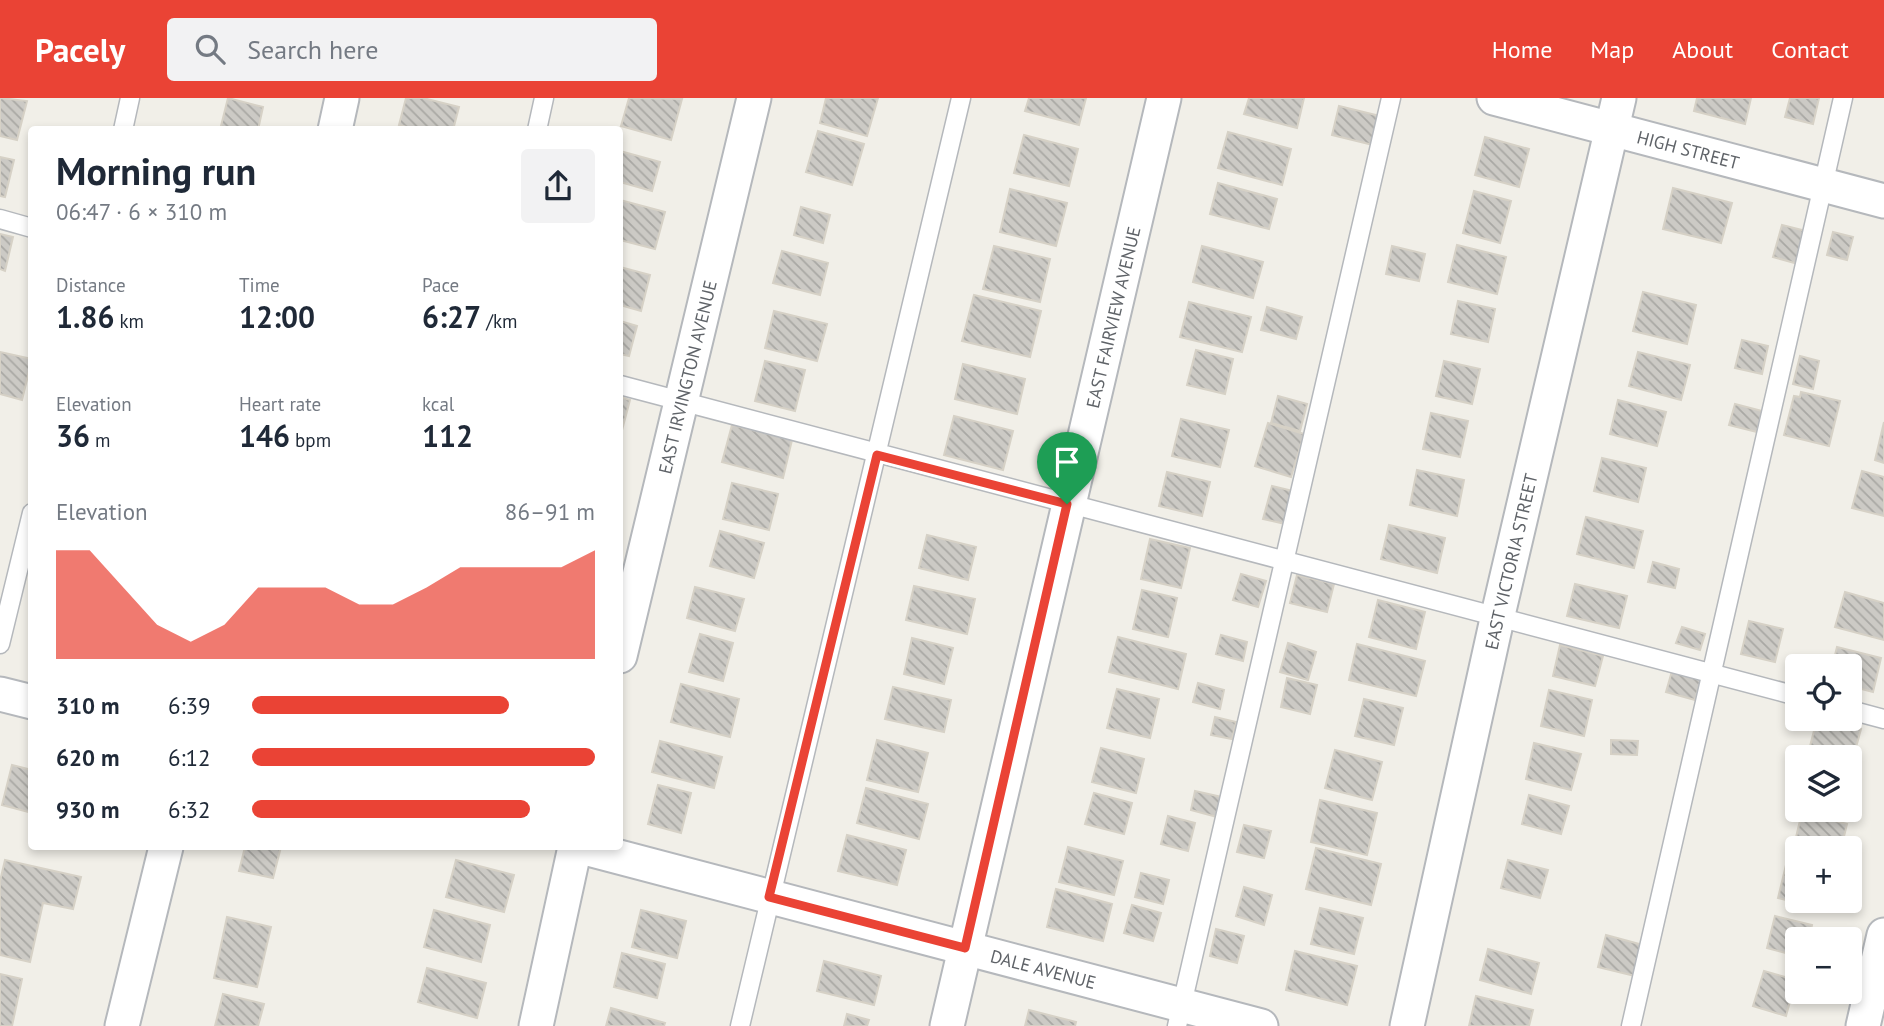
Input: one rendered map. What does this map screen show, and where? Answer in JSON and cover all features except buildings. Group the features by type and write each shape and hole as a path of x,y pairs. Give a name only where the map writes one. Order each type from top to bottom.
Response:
{"street":[{"path":"336,126 342,98"},
{"name":"EAST IRVINGTON AVENUE","path":"623,643 679,400 754,98"},
{"name":"EAST FAIRVIEW AVENUE","path":"947,1026 1164,98"},
{"name":"HIGH STREET","path":"1494,98 1615,114 1824,185 1884,201"},
{"name":"EAST VICTORIA STREET","path":"1406,1026 1497,619 1615,114"},
{"path":"0,694 28,701"},
{"path":"122,1026 165,850"},
{"path":"536,1026 574,850"},
{"name":"DALE AVENUE","path":"592,850 965,948 1179,1016 1261,1026"},
{"path":"1863,1026 1884,935"}],"lane":[{"path":"124,126 130,98"},
{"path":"538,126 544,98"},
{"path":"740,1026 961,98"},
{"path":"1179,1016 1391,98"},
{"path":"1631,1026 1843,98"},
{"path":"0,219 28,227"},
{"path":"623,386 1497,619 1785,693"},
{"path":"0,645 28,530"},
{"path":"1862,713 1884,719"}],"route":[{"path":"877,455 1067,504 965,948 769,897 877,455"}]}
